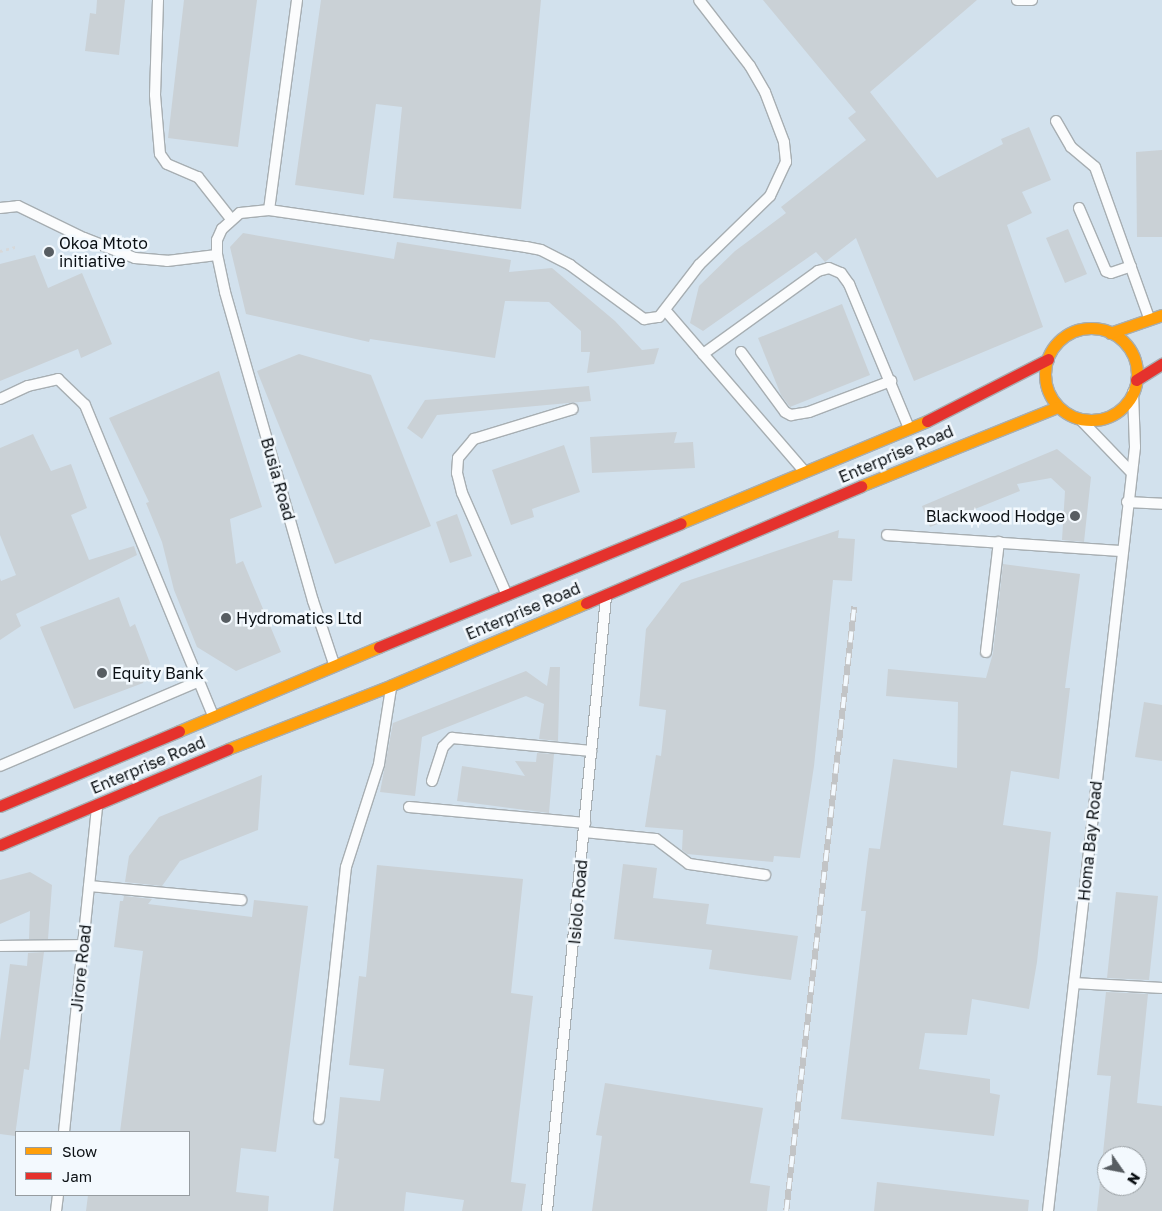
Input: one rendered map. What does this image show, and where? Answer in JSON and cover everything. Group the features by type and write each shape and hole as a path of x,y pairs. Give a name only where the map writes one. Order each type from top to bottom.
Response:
{"main road":[{"name":"Enterprise Road","path":"0,806 506,594 525,591 909,430 1048,359 1062,339 1078,330 1099,329 1110,333 1162,315"},
{"path":"1110,333 1120,339 1133,357 1135,386"},
{"path":"1048,359 1046,385 1058,407 1080,419 1106,418 1117,412 1135,386 1162,364"},
{"name":"Enterprise Road","path":"0,845 392,685 534,618 607,592 988,433 1058,407"}],"lane":[{"path":"158,0 155,95 160,154 167,164 198,177 231,219"},
{"path":"269,210 297,0"},
{"path":"0,208 18,206 84,238 135,258 167,261 217,255 217,240 231,219 240,213 269,210 541,250 570,265 644,319 652,320 666,310 699,265 770,196 786,162 784,142 765,92 750,66 700,0"},
{"path":"1017,0 1032,0"},
{"path":"1056,121 1071,147 1095,167 1149,319"},
{"path":"1079,208 1106,271 1111,273 1131,266"},
{"name":"Busia Road","path":"217,255 225,292 310,592 335,666"},
{"path":"702,354 818,271 829,268 841,272 849,284 891,381 909,430"},
{"path":"666,310 702,354 750,404 805,472"},
{"path":"740,352 785,412 791,414 810,412 891,381"},
{"path":"0,400 28,386 58,379 85,405 214,715"},
{"name":"Homa Bay Road","path":"1048,1211 1135,442 1135,386"},
{"path":"506,594 462,493 457,473 458,458 474,439 573,409"},
{"path":"1080,419 1131,472"},
{"path":"1128,502 1162,504"},
{"path":"887,535 1122,551"},
{"path":"986,652 999,542"},
{"name":"Isiolo Road","path":"547,1211 607,592"},
{"path":"0,766 199,681"},
{"path":"319,1118 346,866 379,764 392,685"},
{"path":"432,781 443,747 452,738 591,751"},
{"name":"Jirore Road","path":"64,1131 97,804"},
{"path":"409,807 585,828 656,839 689,864 765,875"},
{"path":"89,886 241,900"},
{"path":"0,946 83,945"},
{"path":"1074,983 1162,988"},
{"path":"56,1211 58,1196"}],"path":[{"path":"0,251 15,247"}],"shaded area":[{"path":"0,0 1162,0 1162,1211 0,1211"}],"building":[{"path":"97,0 125,0 119,55 85,51 90,13 96,14"},
{"path":"184,0 257,0 238,147 168,138"},
{"path":"321,0 541,0 521,209 393,198 402,107 376,104 364,195 295,185"},
{"path":"763,0 977,0 870,92 937,178 1003,144 1001,139 1029,127 1051,180 1022,192 1032,213 1007,225 1043,327 914,381 856,238 825,262 816,252 703,331 690,323 699,286 735,251 786,213 781,207 866,140 848,118 856,112"},
{"path":"1162,150 1162,237 1137,237 1136,152"},
{"path":"1068,229 1087,274 1065,283 1046,238"},
{"path":"243,233 394,259 397,242 511,260 509,272 552,268 615,321 642,350 659,348 654,364 587,373 590,352 581,352 581,331 549,302 505,301 495,358 370,339 369,342 246,314 230,247"},
{"path":"35,255 48,288 82,273 112,344 81,358 78,349 0,381 0,264"},
{"path":"842,304 870,375 790,407 781,395 758,338"},
{"path":"299,354 371,375 431,526 335,564 257,371"},
{"path":"219,371 262,507 230,519 236,564 243,561 281,652 236,671 197,647 174,590 162,542 146,503 149,502 109,418"},
{"path":"589,386 591,401 437,415 422,439 407,428 425,400"},
{"path":"677,432 674,443 693,442 695,468 592,473 590,437"},
{"path":"33,434 51,471 71,464 87,508 71,515 89,560 134,546 137,555 16,614 21,626 0,640 0,578 1,581 16,575 0,535 0,448"},
{"path":"564,445 580,492 532,509 534,517 511,525 492,470"},
{"path":"1057,449 1091,477 1084,542 1062,540 1065,491 1051,478 1017,484 1020,491 930,527 922,506"},
{"path":"457,514 472,556 450,563 436,522"},
{"path":"839,530 838,538 855,539 852,581 833,580 814,766 800,858 774,856 773,862 687,854 682,850 683,830 645,827 656,755 661,756 666,710 639,706 646,629 681,583"},
{"path":"1003,564 1080,574 1065,688 1070,688 1059,779 1011,771 1003,825 1051,832 1037,962 1029,1009 972,999 967,1035 925,1033 919,1069 990,1079 990,1093 1000,1095 994,1136 841,1119 866,911 861,911 869,848 880,849 893,759 957,768 958,702 886,696 888,669 986,678 993,653"},
{"name":"Equity Bank","path":"119,597 130,627 135,624 150,663 143,683 74,709 40,627"},
{"path":"550,667 560,667 558,741 539,739 544,704 526,696 422,737 415,796 380,792 393,723 526,671 547,686"},
{"path":"1144,702 1162,705 1162,761 1135,757"},
{"path":"537,753 554,754 549,813 457,801 462,766 525,776 515,761 536,762"},
{"path":"262,775 258,830 180,861 162,886 125,882 129,856 159,817"},
{"path":"623,864 657,868 653,898 709,904 706,924 798,936 791,980 709,969 712,950 614,939"},
{"path":"377,865 523,879 511,993 533,996 511,1182 526,1184 522,1211 462,1211 464,1200 406,1192 404,1211 333,1211 339,1159 334,1158 340,1097 380,1101 384,1069 349,1065 359,976 366,977"},
{"path":"30,872 52,885 48,939 29,939 30,911 0,924 0,880"},
{"path":"1116,892 1158,896 1149,980 1107,978"},
{"path":"124,896 152,899 148,904 252,917 254,900 308,906 276,1152 241,1148 236,1192 269,1196 268,1211 86,1211 88,1196 190,1196 190,1131 120,1131 143,951 114,947 120,901 123,901"},
{"path":"44,952 29,1070 24,1069 15,1136 0,1134 0,1041 10,964 27,966 28,953"},
{"path":"1106,992 1148,994 1137,1103 1162,1106 1162,1211 1097,1211 1099,1196 1147,1196 1147,1146 1104,1146 1111,1076 1097,1075"},
{"path":"605,1083 763,1108 750,1183 770,1186 767,1211 592,1211 602,1136 596,1135"},
{"path":"877,1182 1029,1200 1028,1211 874,1211"}],"railway":[{"path":"786,1211 854,607"}],"traffic: slow":[{"path":"1110,333 1162,315"},
{"path":"1091,328 1108,332 1123,342 1133,357 1137,374 1133,391 1123,406 1108,416 1091,420 1074,416 1059,406 1049,391 1045,374 1049,357 1059,342 1074,332 1091,328"},
{"path":"861,486 1058,407"},
{"path":"681,523 927,421"},
{"path":"228,749 392,685 586,603"},
{"path":"179,731 379,647"}],"traffic: jam":[{"path":"927,421 1048,359"},
{"path":"1136,380 1162,364"},
{"path":"586,603 861,486"},
{"path":"379,647 681,523"},
{"path":"0,806 179,731"},
{"path":"0,845 228,749"}],"place":[{"name":"Okoa Mtoto initiative","path":"49,252"},
{"name":"Blackwood Hodge","path":"1075,516"},
{"name":"Hydromatics Ltd","path":"226,618"},
{"name":"Equity Bank","path":"102,673"}]}
